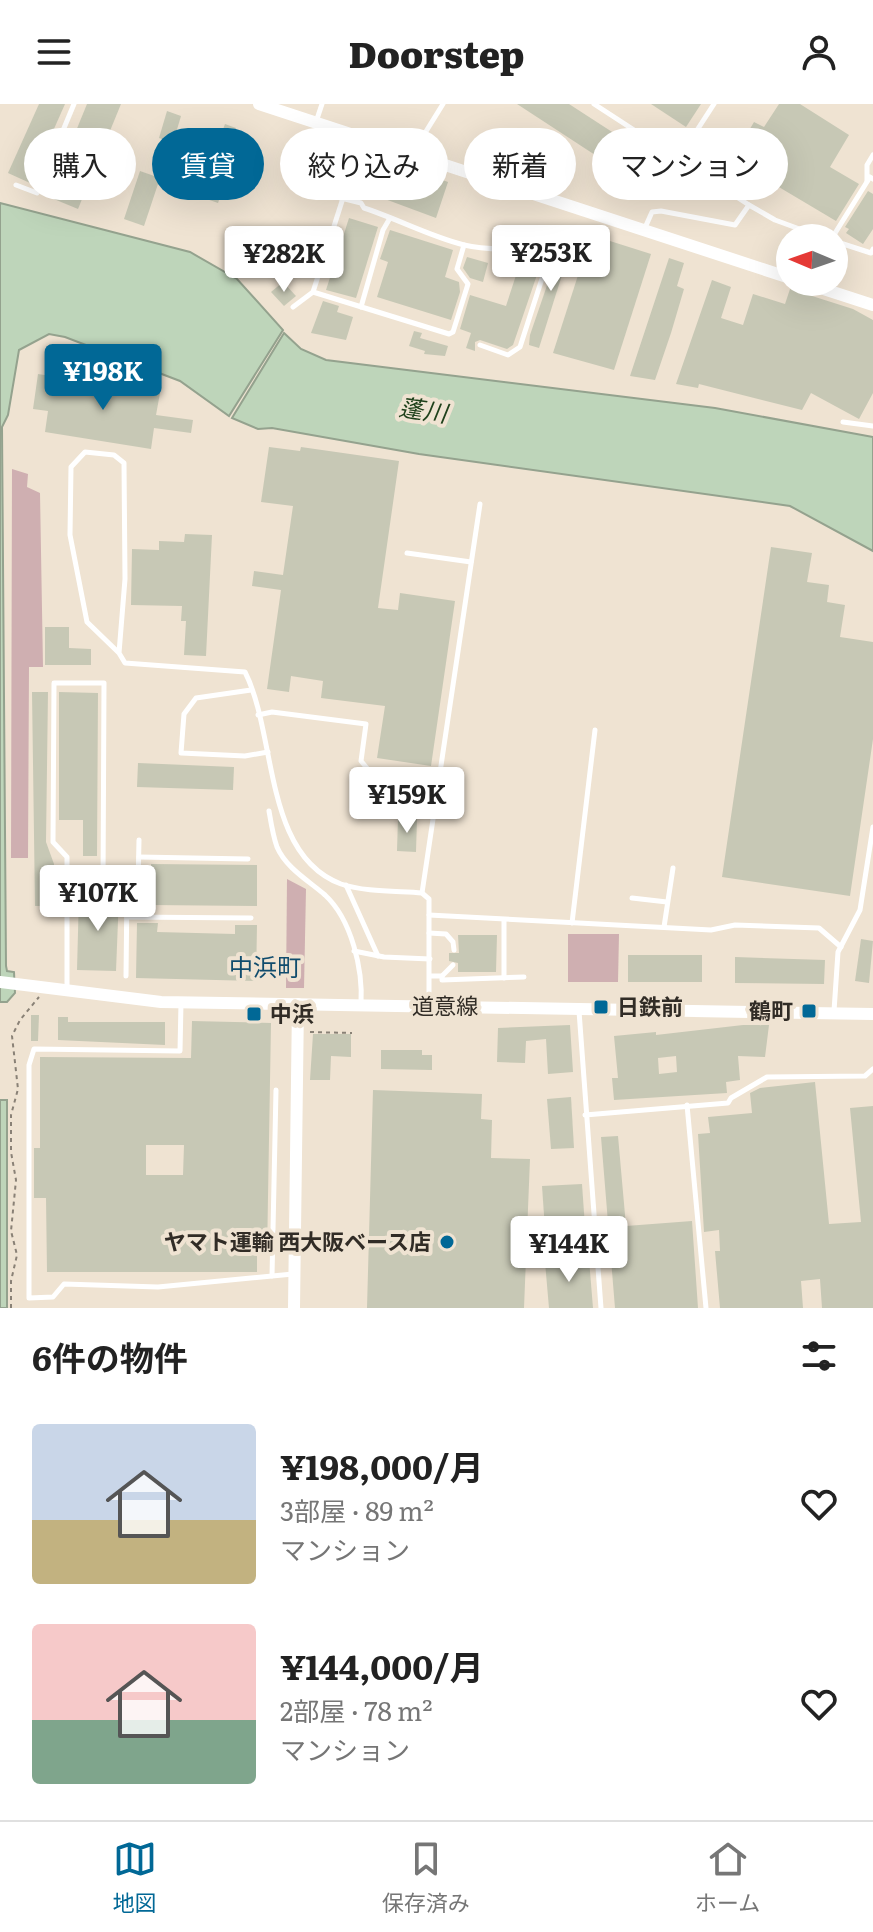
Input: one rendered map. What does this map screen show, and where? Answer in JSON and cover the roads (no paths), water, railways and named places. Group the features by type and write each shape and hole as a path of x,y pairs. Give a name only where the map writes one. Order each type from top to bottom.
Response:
{"street":[{"path":"259,104 331,128"},
{"path":"448,167 776,273"},
{"path":"845,296 873,305"},
{"name":"道意線","path":"0,982 181,1002 429,1007 578,1006 873,1014"},
{"path":"294,1308 298,1004"}],"lane":[{"path":"16,185 37,193 74,104"},
{"path":"315,123 322,104"},
{"path":"428,128 443,104"},
{"path":"594,104 632,128"},
{"path":"698,128 714,104"},
{"path":"843,224 870,180 867,165 873,155"},
{"path":"293,307 313,292 342,200"},
{"path":"348,200 464,245 500,250 517,246 545,254 548,260 520,347 508,355 480,345"},
{"path":"742,200 786,224"},
{"path":"644,231 652,212 735,225 749,205"},
{"path":"361,307 383,230 390,218"},
{"path":"313,292 453,332 468,284 457,269 464,245"},
{"path":"848,245 871,253 873,249"},
{"path":"843,422 873,426"},
{"path":"119,653 125,579 124,463 114,455 85,452 71,467 70,535 87,622 125,663 241,670 247,674 290,839 329,878 346,885 422,893 429,899 429,1007"},
{"path":"422,893 480,504"},
{"path":"407,553 471,562"},
{"path":"67,991 67,857 53,842 54,683 104,683 103,887"},
{"path":"251,690 231,696 196,698 184,714 181,753 245,756 268,752"},
{"path":"258,715 272,712 366,724 361,761 371,773 438,782"},
{"path":"572,923 595,730"},
{"path":"269,811 278,849 292,868 329,898 349,933 362,983 361,1005"},
{"path":"834,1012 841,947 860,910 873,827"},
{"path":"67,886 138,887 139,840"},
{"path":"139,857 248,859"},
{"path":"664,927 673,868"},
{"path":"346,885 378,956"},
{"path":"126,976 127,887"},
{"path":"632,898 667,902"},
{"path":"429,915 664,927 819,928 841,947"},
{"path":"127,917 251,918"},
{"path":"504,920 504,978"},
{"path":"429,933 446,934 454,950"},
{"path":"354,951 378,956 430,959"},
{"path":"430,976 442,976 453,965"},
{"path":"442,976 442,980 524,977"},
{"path":"181,1002 180,1051 34,1049 29,1065 29,1298 53,1297 64,1284 158,1287 294,1274"},
{"path":"578,1006 601,1308"},
{"path":"585,1115 728,1103 731,1098 767,1077 865,1076 873,1069"},
{"path":"272,1276 276,1090"},
{"path":"687,1105 706,1308"}],"water":[{"path":"0,203 190,252 237,279 283,330 229,416 180,381 65,337 49,334 19,350 8,415 2,427 6,966 7,971 14,972 15,993 7,1002 0,1002"},
{"name":"蓬川","path":"284,333 301,349 326,360 715,408 873,437 873,551 790,506 419,454 272,428 258,429 232,418"},
{"path":"0,1100 7,1100 7,1308 0,1308"}],"place":[{"name":"日鉄前","path":"601,1007"},
{"name":"鶴町","path":"809,1011"},
{"name":"中浜","path":"254,1014"},
{"name":"ヤマト運輸 西大阪ベース店","path":"447,1242"}],"district":[{"name":"中浜町","path":"265,968"}]}
